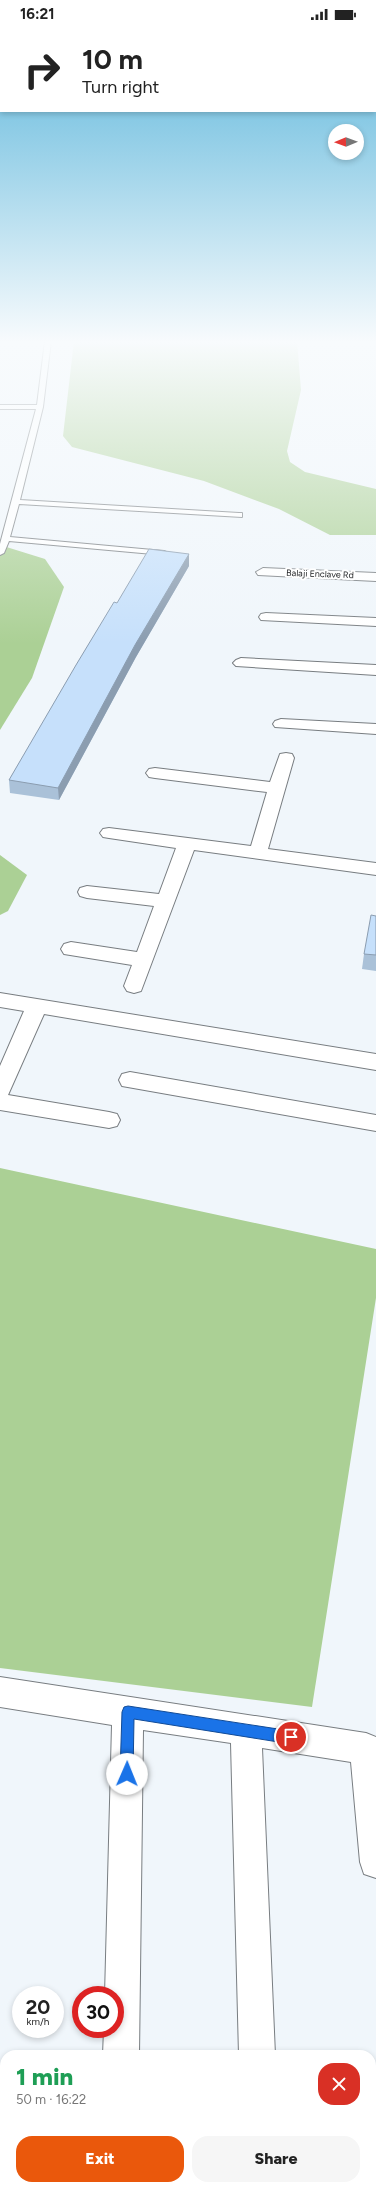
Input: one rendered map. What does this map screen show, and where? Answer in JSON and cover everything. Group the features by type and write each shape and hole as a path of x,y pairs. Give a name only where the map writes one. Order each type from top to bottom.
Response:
{"street":[{"name":"Balaji Enclave Rd","path":"263,572 376,577"},
{"path":"266,617 376,622"},
{"path":"241,664 376,670"},
{"path":"281,724 376,729"},
{"path":"258,853 286,758"},
{"path":"155,773 277,788"},
{"path":"109,833 376,869"},
{"path":"134,986 187,844"},
{"path":"87,892 165,901"},
{"path":"71,949 144,960"},
{"path":"0,1000 376,1062"},
{"path":"0,1090 37,1006"},
{"path":"130,1080 376,1123"},
{"path":"0,1102 109,1120"},
{"path":"0,1692 371,1750 376,1862"},
{"path":"121,2050 128,1712"},
{"path":"246,1730 257,2050"}],"lane":[{"path":"0,553 6,539 31,442"},
{"path":"15,502 239,515"},
{"path":"6,539 165,554"}],"green space":[{"path":"68,442 289,442 287,451 290,462 305,472 376,489 376,535 330,535 279,509 204,481 72,447"},
{"path":"0,545 45,559 64,587 32,678 0,730"},
{"path":"0,855 27,875 8,911 0,915"},
{"path":"0,1168 376,1249 376,1298 312,1707 0,1668"}],"building":[{"path":"149,549 189,554 135,645 58,788 9,780 114,602 117,603"},
{"path":"371,915 376,916 376,955 364,954"}],"route":[{"path":"127,1774 128,1712 291,1737"}]}
